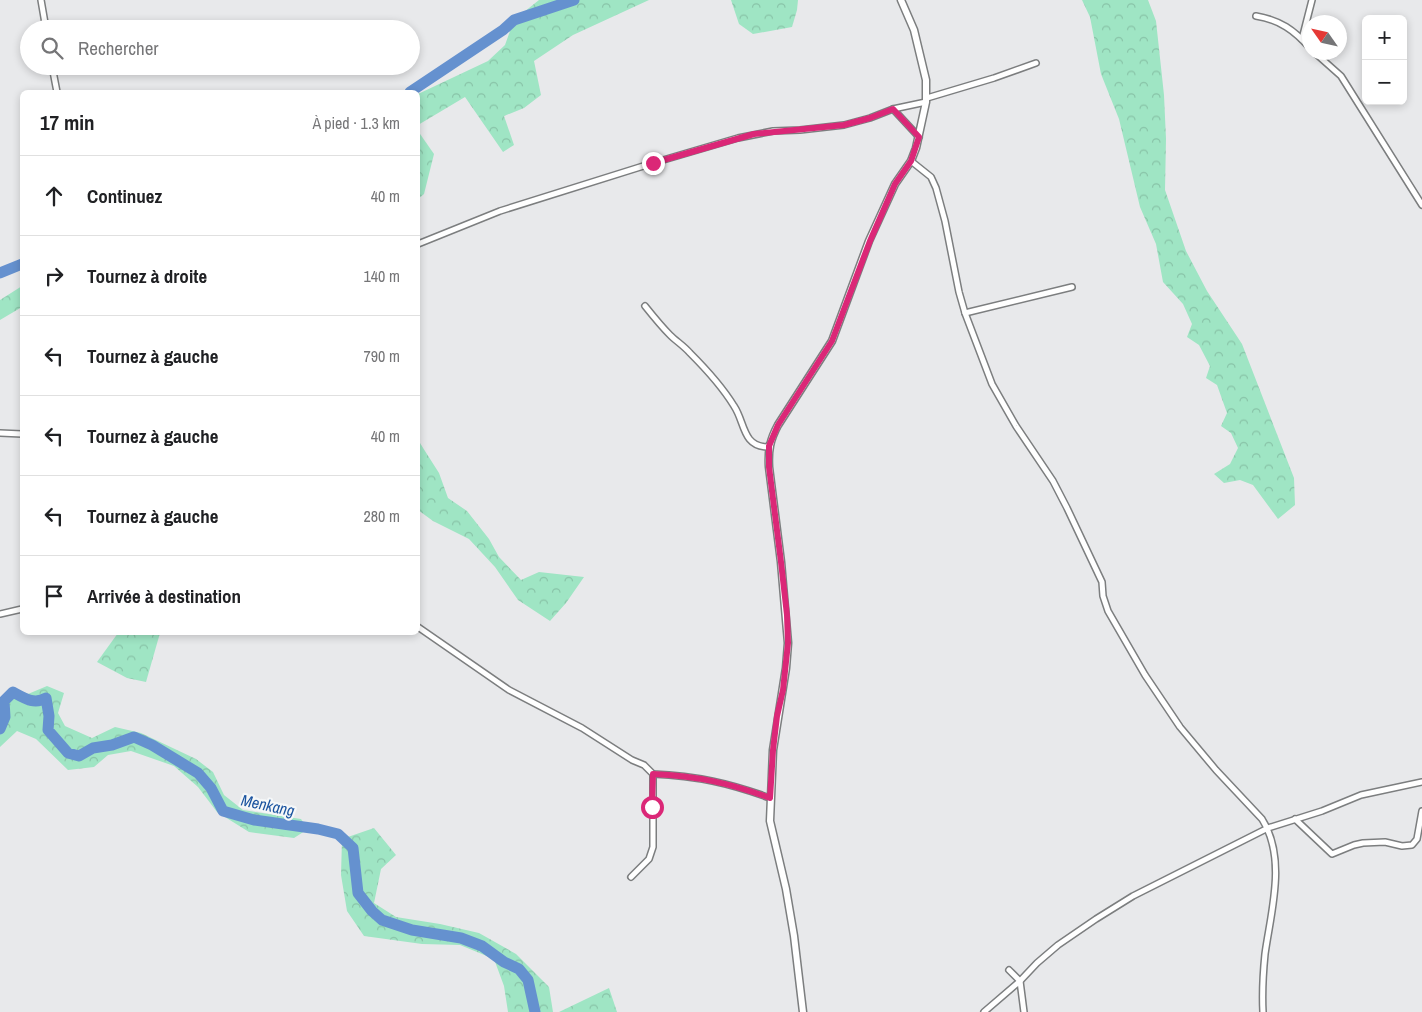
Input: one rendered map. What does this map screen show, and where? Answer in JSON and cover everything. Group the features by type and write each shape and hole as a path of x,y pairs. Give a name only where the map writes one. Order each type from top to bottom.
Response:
{"street":[{"path":"40,0 44,20"},
{"path":"900,0 909,17 926,80 926,100 916,148"},
{"path":"1308,15 1312,0"},
{"path":"1256,16 1268,18 1281,24 1302,39"},
{"path":"1323,60 1341,76 1422,205"},
{"path":"420,243 500,211 738,138 773,131 844,125 1036,63"},
{"path":"54,75 57,90"},
{"path":"803,1012 793,927 771,828 770,798 773,750 777,716 783,690 788,643 787,615 769,467 769,446 778,425 832,341 873,234 895,184 911,161 916,148 919,137 893,109"},
{"path":"911,161 931,177 936,188 946,221 957,285 965,314 992,384 1052,481 1070,514 1102,582 1104,603 1150,682 1180,727 1268,828 1274,848 1275,875 1273,909 1263,977 1263,1012"},
{"path":"965,314 1072,287"},
{"path":"645,306 669,335 691,353 734,405 745,432 752,442 762,447 769,446"},
{"path":"0,433 20,434"},
{"path":"0,614 20,609"},
{"path":"420,628 509,690 582,728 632,760 644,765 653,774 701,778 735,785 770,798"},
{"path":"631,877 649,859 653,847 653,774"},
{"path":"984,1012 1058,945 1133,896 1268,828 1322,811 1361,795 1422,782"},
{"path":"1295,819 1332,854 1358,844 1382,842 1402,846 1412,845 1417,838 1422,811"},
{"path":"1009,970 1020,981 1024,1012"}],"green space":[{"path":"539,0 649,0 573,35 534,61 541,95 524,108 504,116 514,145 503,152 465,97 420,124 420,93 488,61 505,45 514,20"},
{"path":"731,0 798,0 792,27 753,34 739,24"},
{"path":"1082,0 1148,0 1156,21 1164,95 1166,139 1165,190 1186,251 1207,291 1242,344 1294,478 1295,505 1278,519 1253,485 1240,480 1224,483 1214,474 1230,464 1238,448 1231,433 1221,426 1227,413 1217,385 1206,378 1210,366 1199,345 1187,337 1192,324 1183,304 1163,282 1156,244 1140,207 1119,119 1101,74 1090,17"},
{"path":"420,134 434,154 424,194 420,197"},
{"path":"20,287 20,308 0,320 0,300"},
{"path":"420,443 439,473 448,498 467,511 489,539 499,557 521,580 539,572 584,577 566,603 550,621 518,600 495,567 469,539 433,521 420,511"},
{"path":"117,635 159,635 146,682 127,678 97,662"},
{"path":"47,686 64,693 58,713 65,726 92,738 115,727 141,733 196,759 213,772 224,795 243,810 301,819 308,829 294,838 249,832 217,812 198,787 174,766 131,751 108,755 94,767 68,770 36,739 17,731 0,747 0,700 13,687 28,694"},
{"path":"374,828 396,855 381,869 374,903 396,917 479,933 516,954 549,987 553,1012 508,1012 504,986 494,959 460,945 422,944 364,936 347,911 341,875 342,839"},
{"path":"609,988 617,1012 559,1012"}],"waterway":[{"path":"413,90 503,30 514,20 574,0"},
{"path":"0,273 20,265"},
{"name":"Menkang","path":"0,729 5,717 4,701 13,692 33,701 46,698 49,716 48,730 68,753 79,756 93,748 112,745 134,737 152,745 198,773 211,788 223,811 254,820 318,829 338,834 353,848 358,893 372,911 382,920 412,930 461,938 482,946 504,962 519,969 528,980 535,1012"}],"route":[{"path":"652,807 653,774 701,778 735,785 770,798 773,750 777,716 783,690 788,643 787,615 769,467 769,446 778,425 832,341 870,241 895,184 911,161 919,137 893,109 844,125 754,134 653,163"}]}
